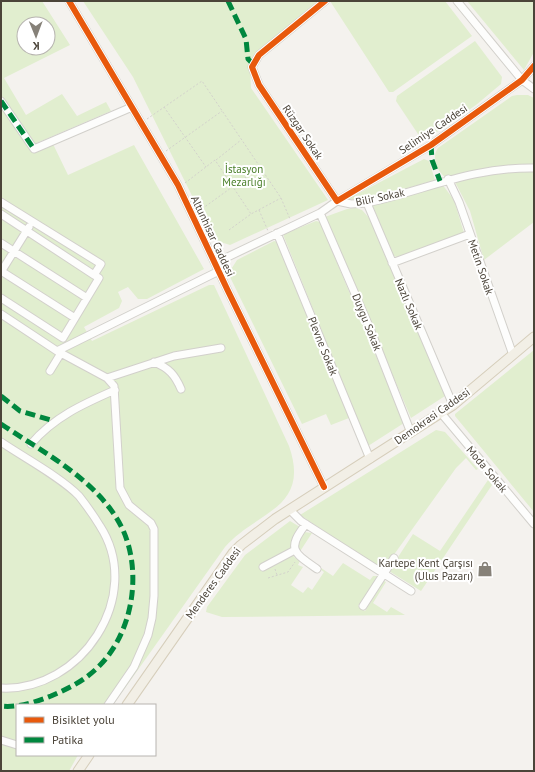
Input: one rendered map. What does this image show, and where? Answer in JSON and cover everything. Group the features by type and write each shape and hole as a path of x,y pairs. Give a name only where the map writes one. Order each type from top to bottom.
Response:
{"main road":[{"name":"Demokrasi Caddesi","path":"324,487 453,405 534,337"},
{"name":"Menderes Caddesi","path":"128,704 240,545 324,487"},
{"path":"78,771 87,756"}],"street":[{"name":"Altunhisar Caddesi","path":"69,1 179,188 324,487"},
{"name":"Rüzgar Sokak","path":"325,1 259,55 254,61 252,67 259,85 337,201"},
{"path":"457,1 522,80 534,89"},
{"name":"Selimiye Caddesi","path":"337,201 432,145 522,80 534,66"},
{"path":"1,101 34,149 132,107"},
{"name":"Bilir Sokak","path":"337,201 351,204 367,203 389,198 448,179 483,171 534,168"},
{"name":"Metin Sokak","path":"448,179 460,202 513,355"},
{"path":"215,263 277,232 320,213 337,201"},
{"path":"1,202 101,264 94,275"},
{"name":"Nazlı Sokak","path":"367,203 453,405"},
{"name":"Duygu Sokak","path":"320,213 369,326 411,433"},
{"path":"1,214 99,278 63,338 1,298"},
{"path":"32,222 1,271 75,318"},
{"name":"Plevne Sokak","path":"277,232 370,459"},
{"path":"392,263 470,234"},
{"path":"1,243 87,298"},
{"path":"50,371 59,352 219,272"},
{"path":"1,314 59,352 111,381 115,390 120,488 129,505 151,523 154,529 154,596 152,618 142,651 134,667 109,704"},
{"path":"107,378 154,362 221,348"},
{"path":"154,362 167,368 175,375 181,389"},
{"path":"31,444 46,427 69,411 115,390"},
{"name":"Moda Sokak","path":"441,413 534,524"},
{"path":"1,442 78,496 101,526 107,538 115,569 112,598 107,616 97,637 74,664 43,681 27,687 1,688"},
{"path":"290,510 296,518 411,590"},
{"path":"297,553 298,535 306,524"},
{"path":"263,567 297,553"},
{"path":"297,553 317,569"},
{"path":"363,606 394,558"},
{"path":"1,740 16,745"}],"path":[{"path":"141,123 202,81 281,198 293,226"},
{"path":"164,107 206,168"},
{"path":"160,155 222,111"},
{"path":"179,188 242,139"},
{"path":"215,160 250,214"},
{"path":"192,215 260,166"},
{"path":"229,230 250,214 281,198"},
{"path":"258,210 270,236"},
{"path":"268,578 288,572 297,553"}],"green space":[{"path":"1,1 42,1 52,16 16,16 16,56 48,56 4,78 26,115 62,94 77,116 106,102 111,111 32,145 53,144 68,175 134,145 204,269 147,299 138,299 128,287 118,292 122,301 119,308 84,327 92,341 209,285 214,285 289,446 294,467 293,483 287,496 277,507 238,535 225,547 114,704 16,704 16,756 77,756 69,771 1,771"},
{"name":"İstasyon Mezarlığı","path":"83,1 321,1 250,64 251,88 328,200 230,245 214,240 133,77"},
{"path":"330,1 445,1 472,36 393,92 389,92"},
{"path":"467,1 534,1 534,52 524,70"},
{"path":"56,23 70,45 56,52"},
{"path":"475,41 502,77 501,84 476,105 425,140 422,140 396,101 397,96"},
{"path":"528,95 534,98 534,166 490,167 445,177 437,168 435,160 435,155 438,148 512,96"},
{"path":"424,159 429,161 435,180 377,197 346,200"},
{"path":"519,171 534,171 534,222 484,260 470,211 455,182 485,175"},
{"path":"442,184 454,200 464,233 396,257 393,255 372,204 389,202"},
{"path":"356,208 362,210 371,220 445,396 411,418 325,217 347,209"},
{"path":"316,221 320,222 404,423 368,446 284,237 284,234"},
{"path":"274,241 278,242 349,418 331,425 326,414 302,424 230,277 230,271 237,260"},
{"path":"534,350 534,512 455,416 455,414"},
{"path":"436,430 445,432 478,469 476,470 466,458 456,468 383,570 300,515"},
{"path":"488,480 492,485 421,591 389,571 413,534 440,551"},
{"path":"290,521 300,527 295,534 292,549 294,557 300,561 298,565 303,567 291,585 303,593 308,587 312,590 324,572 298,554 299,541 304,532 312,533 299,553 333,576 343,563 370,580 373,576 378,576 358,606 365,611 384,581 386,582 373,603 387,612 391,607 405,615 222,617 206,612 207,607 245,555"}],"marked path":[{"path":"228,1 246,39 248,59 253,64"},
{"path":"1,101 34,149"},
{"path":"431,145 432,160 440,181"},
{"path":"1,396 20,411 54,421"},
{"path":"1,424 70,470 100,497 113,513 123,530 129,548 132,566 133,585 125,623 118,641 108,656 95,670 74,685 45,698 24,704"},
{"path":"1,706 16,705"}],"cycle path":[{"path":"69,1 178,185 324,487"},
{"path":"325,1 259,55 252,67 259,85 337,201 431,145 522,80 534,66"}],"place":[{"name":"Kartepe Kent Çarşısı (Ulus Pazarı)","path":"485,569"}]}
